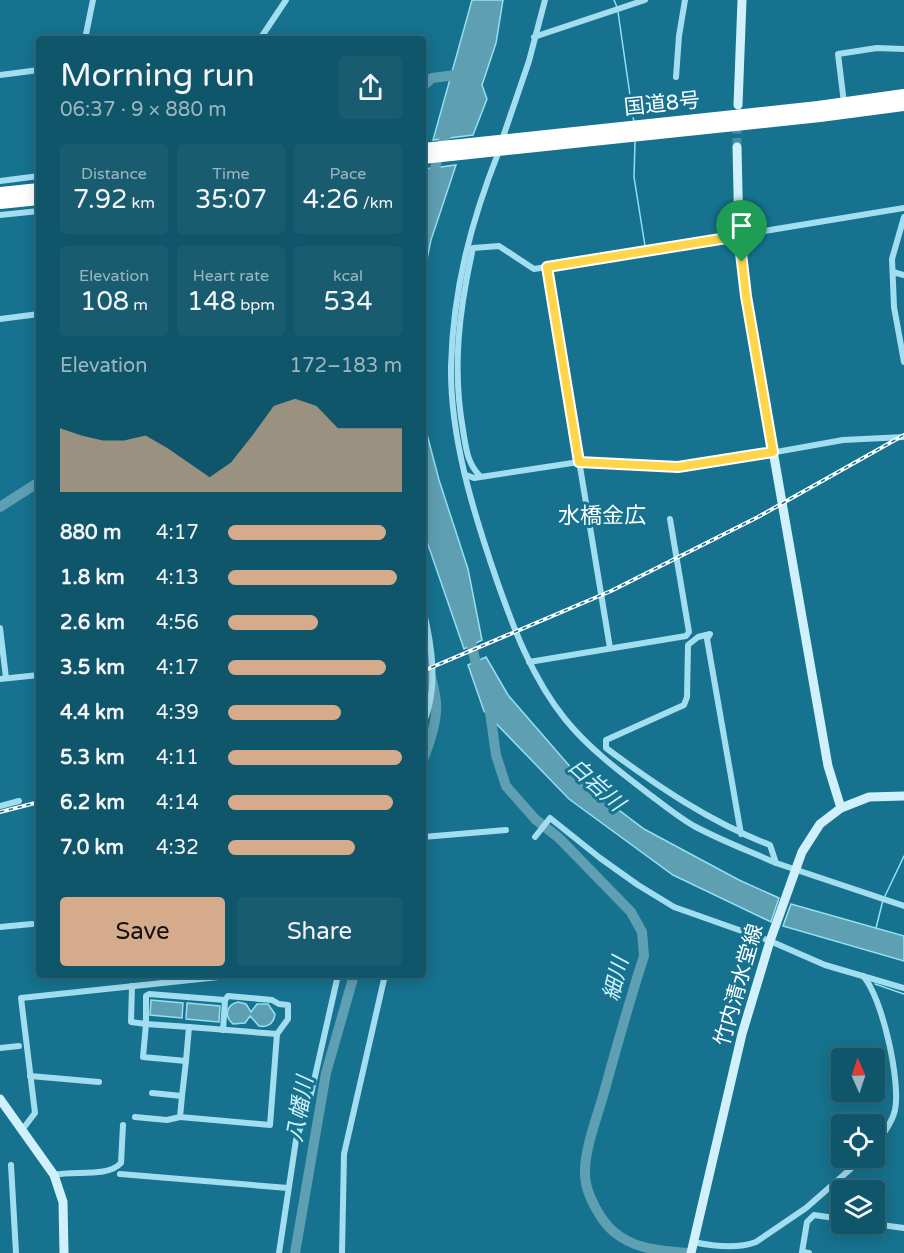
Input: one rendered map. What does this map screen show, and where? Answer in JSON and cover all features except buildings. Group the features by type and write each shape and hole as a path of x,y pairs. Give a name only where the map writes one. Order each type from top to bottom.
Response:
{"highway":[{"name":"国道8号","path":"426,158 498,146 904,94"},
{"name":"国道8号","path":"426,149 498,146 820,116 904,105"},
{"path":"0,193 36,189"},
{"path":"0,203 36,199"}],"street":[{"path":"86,36 93,0"},
{"path":"262,36 286,0"},
{"path":"545,0 478,205 458,294 451,366 453,400 466,476 484,543 529,662 552,702 567,722 613,766 693,825 776,863 904,906"},
{"path":"534,38 645,0"},
{"path":"676,77 678,36 685,0"},
{"path":"738,105 742,0"},
{"path":"844,103 838,54 877,48 904,49"},
{"path":"0,75 36,70"},
{"path":"737,147 739,236 746,296 828,766 841,808"},
{"path":"0,180 36,176"},
{"path":"480,476 469,462 456,381 463,295 473,248 499,246 530,268 547,267 904,208"},
{"path":"0,215 36,212"},
{"path":"904,217 892,259 894,307 904,362"},
{"path":"547,267 609,648"},
{"path":"893,272 904,275"},
{"path":"0,319 36,314"},
{"path":"466,476 579,462 678,467 843,440 904,437"},
{"path":"529,662 686,636 689,632 670,519"},
{"path":"426,627 434,677 426,714"},
{"path":"0,628 3,678 36,675"},
{"path":"741,834 707,639 710,634 703,635 688,645 687,698 684,705 606,740 606,748 659,788 741,834 770,845 776,863"},
{"name":"竹内清水堂線","path":"691,1253 742,1034 770,941 808,840 820,824 841,808 868,797 904,796"},
{"path":"0,806 19,801"},
{"path":"535,837 550,818 619,872 674,907 770,941 825,965 904,988"},
{"path":"426,837 506,830"},
{"path":"0,927 32,924"},
{"path":"862,976 872,986 890,1051 896,1086 895,1109 891,1122 885,1130"},
{"path":"22,1130 35,1113 21,998 209,978"},
{"path":"279,1253 297,1140 308,1107 337,978"},
{"path":"342,1253 344,1154 384,978"},
{"path":"132,986 131,1022 277,1034"},
{"path":"186,1061 143,1057 146,996 150,994 225,1000"},
{"path":"135,1117 167,1120 180,1117 270,1125 277,1034 288,1019 288,1005 272,1000 228,996 225,1000 223,1030"},
{"path":"180,1117 189,1027"},
{"path":"0,1048 19,1046"},
{"path":"30,1076 99,1082"},
{"path":"152,1093 182,1096"},
{"path":"0,1099 54,1175 63,1202 64,1253"},
{"path":"54,1175 67,1172 115,1170 121,1164 123,1125"},
{"path":"11,1165 16,1253"},
{"path":"693,1242 733,1246 756,1242 807,1208 852,1168"},
{"path":"120,1174 288,1188"},
{"path":"809,1253 802,1252 807,1222 814,1215 831,1217"},
{"path":"885,1225 904,1228"}],"water":[{"path":"472,0 503,0 496,43 482,85 487,99 473,135 433,140"},
{"path":"456,165 431,240 426,264 426,169"},
{"path":"426,430 439,480 468,569 482,640 464,649 426,539"},
{"path":"486,657 508,695 586,785 644,829 739,880 779,898 771,922 673,875 569,799 484,711 468,665"},
{"path":"791,904 904,936 904,961 783,926"},
{"path":"151,1000 183,1003 182,1018 150,1015"},
{"path":"238,1002 246,1004 251,1012 257,1004 268,1004 275,1014 273,1020 268,1025 259,1026 250,1016 245,1023 233,1024 227,1014 229,1008"},
{"path":"187,1003 220,1006 219,1022 186,1019"}],"waterway":[{"path":"614,0 617,7"},
{"path":"618,12 634,123"},
{"path":"426,83 432,78 463,74"},
{"name":"白岩川","path":"426,196 449,125"},
{"path":"635,142 634,177 645,246"},
{"path":"0,507 36,484"},
{"name":"白岩川","path":"468,631 479,675"},
{"name":"八幡川","path":"426,661 436,705 434,728 426,752"},
{"name":"細川","path":"489,705 496,755 506,786 535,819 559,838 631,912 642,932 644,956 588,1146 585,1166 588,1191 604,1221 622,1238 639,1246 686,1253"},
{"path":"885,896 904,856"},
{"path":"876,928 883,900"},
{"name":"八幡川","path":"295,1253 326,1073 353,978"},
{"path":"875,984 904,994"}],"tunnel":[{"path":"737,120 737,147"}],"railway":[{"path":"426,670 611,591 758,517 904,435"},
{"path":"0,812 36,803"}],"district":[{"name":"水橋金広","path":"602,516"}],"route":[{"path":"739,236 742,262 773,452 710,464 678,467 579,462 547,267 739,236"}]}
